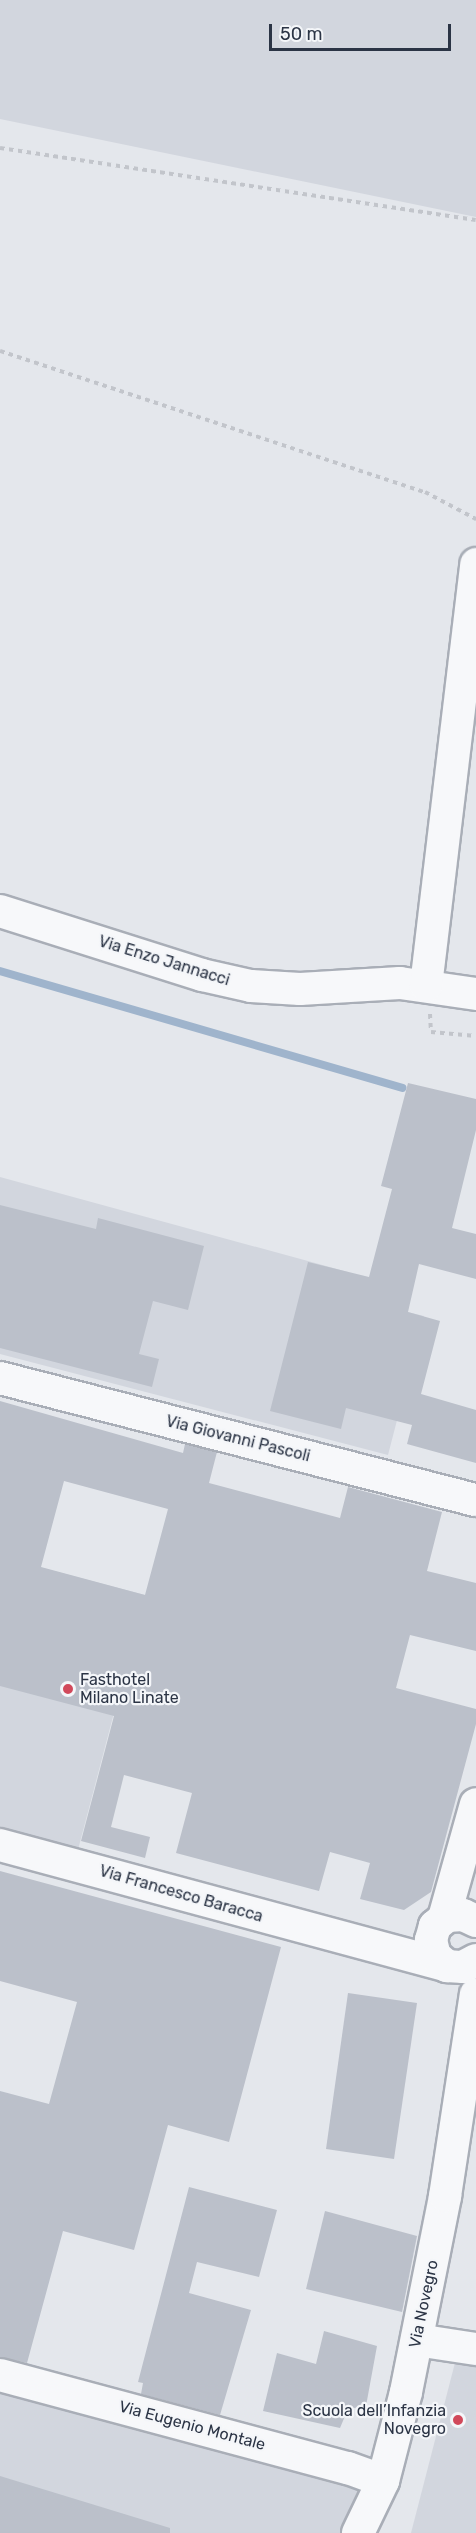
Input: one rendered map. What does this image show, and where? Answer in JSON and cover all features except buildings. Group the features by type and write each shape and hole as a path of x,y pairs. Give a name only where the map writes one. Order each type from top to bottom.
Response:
{"street":[{"path":"426,986 473,612 476,564"},
{"name":"Via Enzo Jannacci","path":"0,911 238,984 300,989 380,983 426,986 476,994"},
{"name":"Via Giovanni Pascoli","path":"0,1378 476,1500"},
{"path":"441,1920 476,1804"},
{"name":"Via Francesco Baracca","path":"0,1845 362,1946 458,1964"},
{"path":"362,1946 461,1914 476,1922"},
{"name":"Via Novegro","path":"441,1920 431,1945 435,1956 458,1964 464,2001 464,2069"},
{"name":"Via Novegro","path":"358,2533 383,2481 417,2340 476,1994"},
{"path":"417,2340 476,2349"},
{"name":"Via Eugenio Montale","path":"0,2375 348,2468 383,2481"}],"path":[{"path":"0,148 476,220"},
{"path":"0,351 425,492 476,519"}],"shaded area":[{"path":"0,0 476,0 476,217 0,119"},
{"path":"0,1177 348,1272 342,1296 424,1316 388,1455 0,1354"},
{"path":"12,1560 145,1595 74,1865 0,1845 0,1607"},
{"name":"Scuola dell’Infanzia Novegro","path":"457,2355 476,2359 476,2533 411,2533"},
{"path":"0,2375 383,2481 358,2533 0,2533"}],"waterway":[{"path":"0,971 402,1088"}],"place":[{"name":"Fasthotel Milano Linate","path":"68,1689"},
{"name":"Scuola dell’Infanzia Novegro","path":"458,2420"}]}
